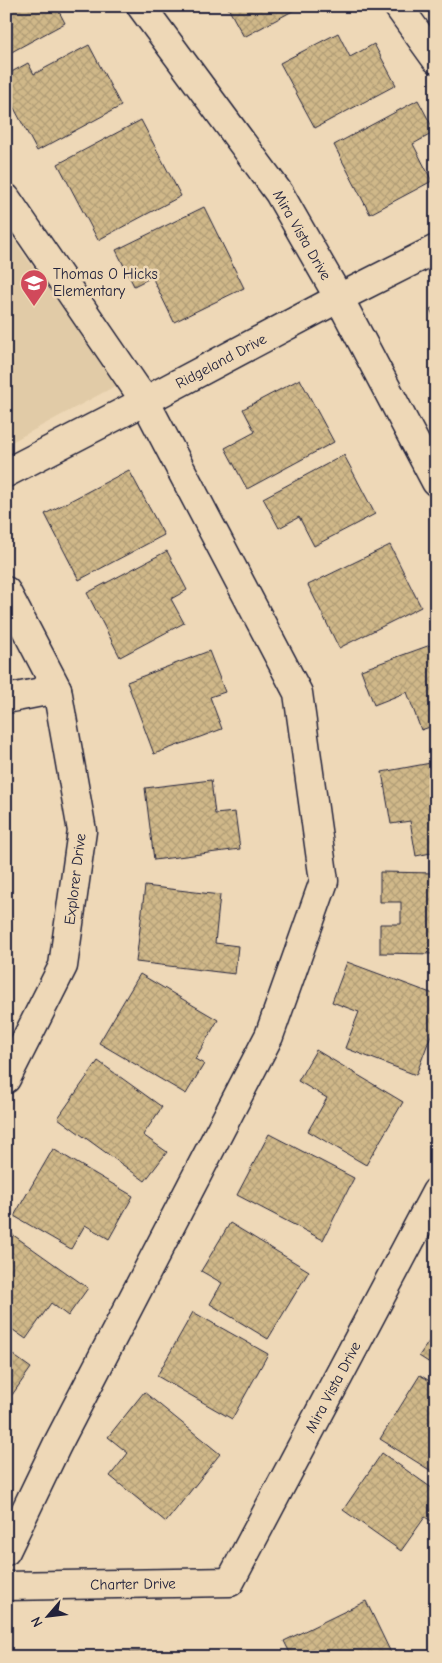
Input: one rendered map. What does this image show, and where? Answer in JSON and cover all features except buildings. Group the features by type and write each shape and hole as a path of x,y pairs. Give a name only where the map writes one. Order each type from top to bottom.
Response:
{"street":[{"name":"Mira Vista Drive","path":"141,6 279,194 339,298 436,482"},
{"path":"398,6 436,59"},
{"path":"6,198 145,401 298,693 324,881 269,1036 57,1446 6,1551"},
{"name":"Ridgeland Drive","path":"6,473 436,249"},
{"name":"Explorer Drive","path":"6,591 57,688 82,831 63,966 6,1079"},
{"path":"6,699 57,688"},
{"name":"Mira Vista Drive","path":"230,1582 436,1192"},
{"name":"Charter Drive","path":"6,1586 230,1582"}],"shaded area":[{"name":"Thomas O Hicks Elementary","path":"6,229 117,385 6,445"}],"place":[{"name":"Thomas O Hicks Elementary","path":"34,307"}]}
